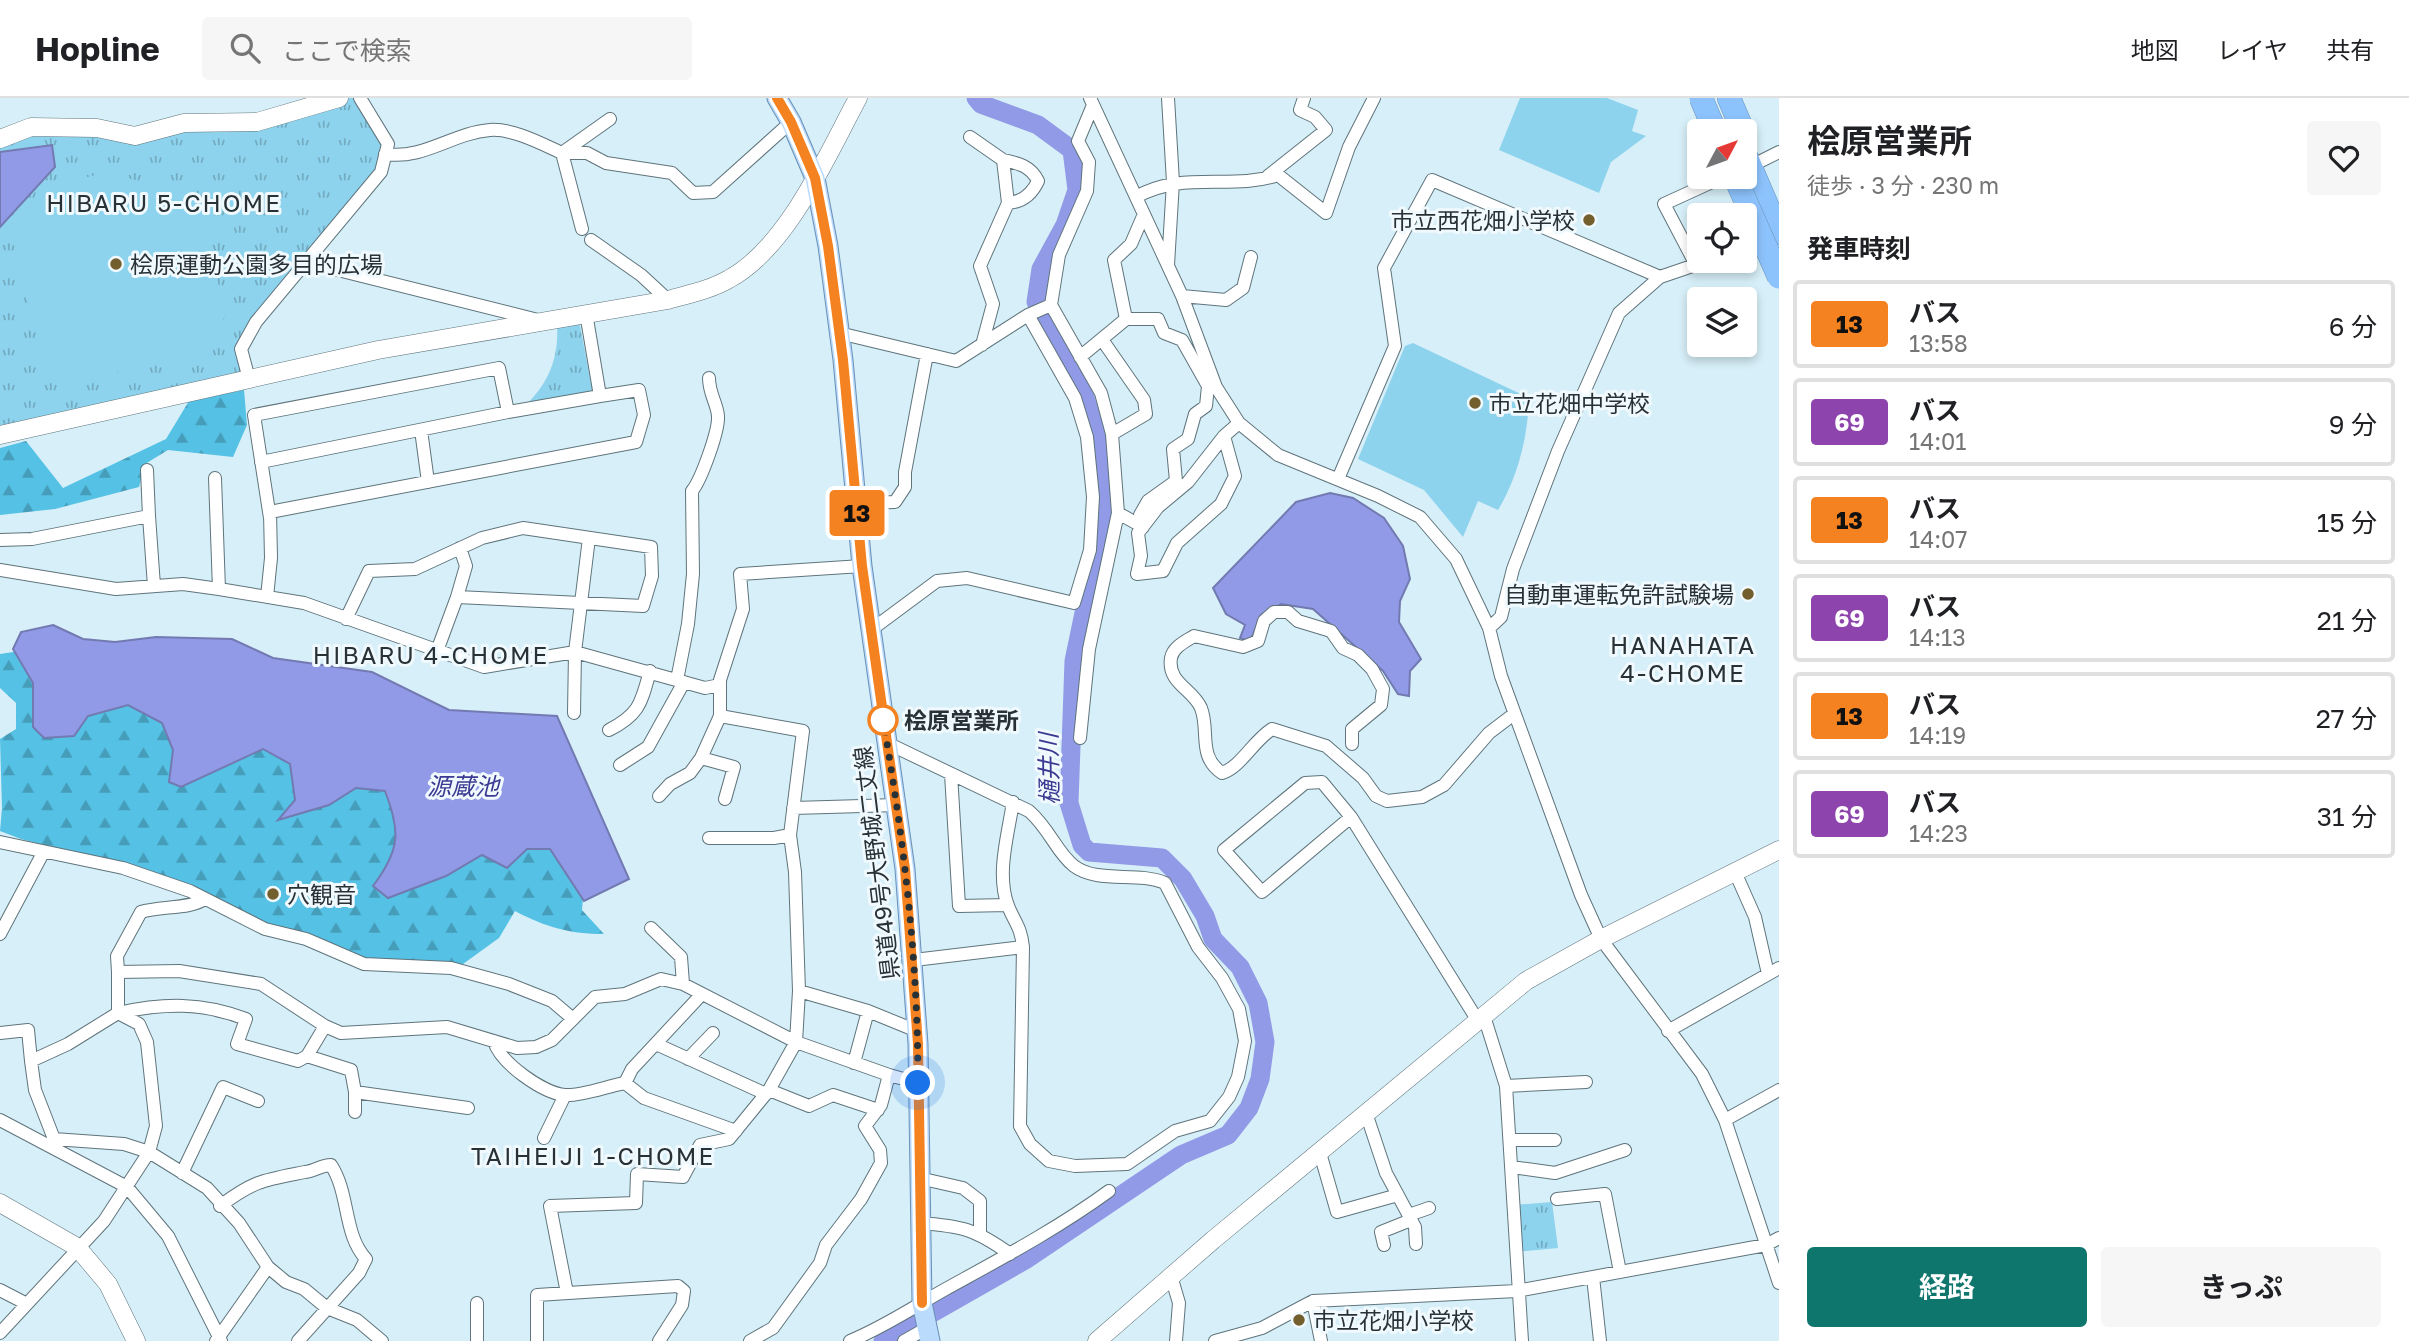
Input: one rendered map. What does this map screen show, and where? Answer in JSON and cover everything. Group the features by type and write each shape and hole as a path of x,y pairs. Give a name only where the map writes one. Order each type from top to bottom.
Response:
{"highway":[{"path":"1701,98 1711,119"},
{"path":"1721,98 1730,119"},
{"path":"1729,98 1738,119"},
{"path":"1757,169 1779,211"},
{"path":"1742,189 1779,275"},
{"path":"1742,189 1779,275"},
{"path":"1756,189 1763,240"}],"main road":[{"name":"県道49号大野城二丈線","path":"777,98 791,122 815,178 839,333 862,566 897,805 914,960 922,1303 929,1334"}],"street":[{"path":"0,139 31,127 97,128 135,136 184,123 257,122 339,98"},
{"path":"249,379 241,349 256,322 381,172 388,144 360,98"},
{"path":"0,435 249,379 538,320 668,299 719,284 756,260 815,178 858,98"},
{"path":"1168,98 1173,183 1168,266"},
{"path":"1262,180 1326,131 1315,117 1300,110 1304,98"},
{"path":"1136,197 1155,186 1173,183 1262,180 1278,175 1326,213 1349,147 1374,98"},
{"path":"1092,102 1182,296 1216,387 1239,423 1278,455 1420,517 1456,559 1489,628 1514,714 1580,894 1601,939 1702,1074 1725,1120 1779,1283"},
{"path":"1080,738 1089,649 1118,513 1112,434 1101,393 1049,306 1059,255 1087,191 1089,162 1078,141 1092,102"},
{"path":"562,153 610,119"},
{"path":"385,154 405,157 492,130 536,141 562,153 587,153 606,163 672,173 693,193 713,192 791,122"},
{"path":"970,137 1003,160 1021,164 1034,173 1038,181 1032,192 1017,202 1008,202"},
{"path":"1757,157 1779,152"},
{"path":"562,153 582,229"},
{"path":"982,345 993,304 980,266 1008,202 1003,160"},
{"path":"1338,480 1395,346 1384,268 1432,180 1660,277"},
{"path":"1687,240 1664,204 1697,189"},
{"path":"1126,319 1114,260 1131,244 1144,214"},
{"path":"590,240 641,275 668,299"},
{"path":"1182,296 1226,300 1243,288 1251,257"},
{"path":"306,262 538,320"},
{"path":"1489,628 1501,617 1514,569 1559,451 1619,313 1660,277 1687,268"},
{"path":"839,333 956,361 1030,314 1049,306"},
{"path":"586,313 600,396"},
{"path":"871,630 937,581 967,578 1074,603 1090,550 1093,497 1087,437 1075,398 1030,314"},
{"path":"1080,357 1103,341 1126,319 1158,319 1164,333 1182,340 1208,386 1206,406 1195,414 1188,439 1173,449 1176,481 1148,501 1138,533 1141,556 1137,575 1163,571 1177,543 1221,504 1235,476 1224,436"},
{"path":"1103,341 1144,400 1146,414 1112,434"},
{"path":"856,503 895,502 905,487 905,472 927,354"},
{"path":"270,518 254,415 499,368 508,412"},
{"path":"620,765 648,747 681,681 693,574 692,491 702,480 718,417 709,393 709,378"},
{"path":"261,462 508,412 639,390 644,415 636,442 270,512 271,558 267,597"},
{"path":"1142,521 1188,482 1224,436 1239,423"},
{"path":"421,430 428,482"},
{"path":"146,470 154,586"},
{"path":"215,478 219,589"},
{"path":"1118,513 1142,521"},
{"path":"0,546 0,540 32,539 149,516"},
{"path":"346,619 369,570 415,569 482,538 523,528 651,547 652,576 643,606 457,597"},
{"path":"574,713 575,652 589,538"},
{"path":"438,651 466,566 460,548"},
{"path":"659,796 670,784 690,773 701,758 720,716 720,685 743,609 740,574 862,566"},
{"path":"0,570 116,589 183,584 304,603 484,667 575,652 705,688 720,685"},
{"path":"1352,744 1352,729 1381,705 1383,689 1372,669 1358,655 1343,648 1331,631 1298,621 1288,612 1274,612 1265,621 1258,642 1242,648 1194,636 1179,646 1171,658 1174,677 1183,690 1195,696 1202,710 1203,744 1213,767 1222,773 1231,770 1259,737 1272,729 1326,746 1363,778 1376,796 1387,801 1422,797 1444,785 1489,733 1514,714"},
{"path":"609,730 630,719 640,706 650,671"},
{"path":"567,1293 550,1206 636,1203 637,1174 683,1177 699,1145 729,1139 736,1131 768,1092 796,1042 799,991 795,872 790,835 803,732 720,716"},
{"path":"887,743 1013,802 1045,825 1073,865 1086,873 1154,879 1165,883 1198,947 1222,978 1239,1009 1245,1041 1238,1077 1229,1097 1210,1121 1175,1131 1127,1164 1075,1166 1049,1161 1030,1144 1020,1126 1023,947 1021,927 1008,905 1003,863 1013,802"},
{"path":"701,758 734,767 725,799"},
{"path":"951,774 959,906 1008,905"},
{"path":"1351,817 1262,892 1224,850 1305,783 1322,782 1351,817 1481,1018 1506,1086 1522,1341"},
{"path":"793,807 897,805"},
{"path":"709,838 774,838 790,835"},
{"path":"0,842 123,868 204,899 265,929 306,939 364,964 452,968 509,984 552,1001 572,1018"},
{"path":"1097,1341 1171,1276 1526,981 1601,939 1779,850"},
{"path":"0,934 43,853"},
{"path":"1668,1031 1774,971 1755,917 1735,872"},
{"path":"118,1013 117,956 141,912 159,906 197,904 204,899"},
{"path":"651,928 681,957 683,984"},
{"path":"914,960 1023,947"},
{"path":"118,972 179,971 261,984 325,1026 341,1033 447,1027 517,1048 536,1046 552,1040 595,998 625,994 661,979 683,984 796,1042 889,1076 918,1083"},
{"path":"799,991 868,1011 917,1031"},
{"path":"625,1083 632,1069 701,995"},
{"path":"31,1061 68,1044 118,1013 157,1005 200,1006 246,1019 237,1044 298,1061 307,1056 325,1026"},
{"path":"854,1063 868,1011"},
{"path":"0,1333 104,1221 149,1152 156,1126 147,1042 139,1024 118,1013"},
{"path":"0,1033 28,1030 35,1090 54,1139 124,1144 149,1152 182,1172 207,1188 220,1206 239,1223 268,1267 327,1308 357,1320 379,1340"},
{"path":"688,1059 713,1033"},
{"path":"494,1041 497,1051 520,1074 565,1095 625,1083 644,1098 736,1131"},
{"path":"656,1044 768,1092 809,1106 833,1095 878,1110"},
{"path":"307,1056 351,1070 355,1112"},
{"path":"750,1341 773,1328 820,1263 826,1245 861,1199 881,1163 880,1150 865,1126 878,1110 889,1076"},
{"path":"1506,1086 1586,1082"},
{"path":"182,1172 223,1087 258,1101"},
{"path":"1725,1120 1779,1090"},
{"path":"355,1092 468,1108"},
{"path":"544,1139 565,1095"},
{"path":"1366,1113 1386,1173 1410,1217 1416,1244"},
{"path":"0,1120 127,1187 168,1236 219,1340"},
{"path":"1510,1140 1555,1140"},
{"path":"1512,1167 1555,1173 1625,1150"},
{"path":"1320,1153 1337,1212 1398,1195"},
{"path":"220,1206 247,1186 270,1177 309,1172 322,1165 331,1165 340,1179 356,1248 366,1259 359,1273 298,1341"},
{"path":"919,1178 963,1188 980,1201 980,1232"},
{"path":"850,1341 888,1325 1071,1219 1109,1191"},
{"path":"1557,1199 1605,1194 1620,1272"},
{"path":"0,1203 77,1247 108,1284 136,1341"},
{"path":"1384,1245 1381,1232 1429,1208"},
{"path":"919,1223 951,1225 980,1232 1010,1254"},
{"path":"1215,1341 1262,1328 1313,1301 1517,1292 1766,1245 1779,1238"},
{"path":"219,1340 268,1267"},
{"path":"1171,1276 1179,1303 1175,1341"},
{"path":"1593,1277 1600,1341"},
{"path":"537,1341 537,1295 678,1286 684,1291 682,1305 659,1341"},
{"path":"0,1290 27,1304"},
{"path":"1313,1301 1321,1341"},
{"path":"477,1303 477,1341"},
{"path":"904,1341 929,1334"}],"green space":[{"path":"339,98 360,98 388,144 381,172 241,349 249,379 0,442 0,139 31,127 135,136 257,122"},
{"path":"1520,98 1607,98 1638,110 1632,131 1646,136 1611,162 1599,193 1499,150"},
{"name":"桧原運動公園多目的広場","path":"97,175 119,176 167,188 202,221 226,313 212,344 200,352 87,380 64,373 43,356 14,246 24,219 43,198 69,183"},
{"path":"579,320 593,394 527,404 542,386 551,367 556,347 557,324"},
{"path":"1413,343 1529,398 1521,456 1505,497 1498,510 1478,501 1463,537 1424,490 1358,459 1405,346"},
{"path":"244,390 247,425 233,457 168,450 145,464 139,487 55,509 0,515 0,448 26,441 63,488 166,439 189,401"},
{"path":"20,651 94,708 135,699 260,740 357,778 393,786 465,856 525,843 558,843 584,886 582,910 604,934 580,933 558,928 515,911 499,938 463,964 366,961 307,935 242,915 124,865 21,839 0,831 0,739 16,729 16,703 0,688 0,654"},
{"path":"1552,1202 1558,1248 1516,1252 1513,1205"}],"water":[{"path":"52,145 55,167 0,227 0,152"},
{"path":"1330,493 1353,498 1384,518 1403,546 1410,579 1400,601 1399,622 1421,659 1410,671 1409,696 1398,694 1383,671 1313,609 1281,604 1261,615 1250,642 1240,638 1245,625 1226,614 1213,588 1296,502"},
{"name":"源蔵池","path":"53,625 83,639 115,642 156,637 232,639 273,658 372,672 449,710 557,716 629,879 584,901 550,849 527,849 507,868 482,855 446,876 388,898 373,886 389,862 395,840 394,818 385,791 356,788 329,805 278,820 295,800 290,764 263,749 181,787 169,782 173,750 162,723 128,705 88,716 74,736 44,738 33,727 33,683 13,649 21,632"}],"waterway":[{"name":"樋井川","path":"883,1341 1025,1260 1181,1155 1228,1135 1249,1108 1260,1079 1265,1042 1258,1003 1240,967 1213,939 1205,916 1183,879 1162,858 1089,852 1082,845 1069,803 1074,661 1104,517 1099,442 1077,372 1036,302 1041,269 1065,225 1077,190 1072,150 1038,125 981,104 976,98"}],"bus line":[{"name":"13","path":"777,98 791,122 815,178 828,246 843,360 862,566 905,869 914,960 918,1044 922,1303"}],"place":[{"name":"市立西花畑小学校","path":"1589,220"},
{"name":"桧原運動公園多目的広場","path":"116,264"},
{"name":"市立花畑中学校","path":"1475,403"},
{"name":"自動車運転免許試験場","path":"1748,594"},
{"name":"桧原営業所","path":"883,720"},
{"name":"穴観音","path":"273,894"},
{"name":"市立花畑小学校","path":"1299,1320"}],"district":[{"name":"HIBARU 5-CHOME","path":"164,202"},
{"name":"HIBARU 4-CHOME","path":"431,654"},
{"name":"HANAHATA 4-CHOME","path":"1683,658"},
{"name":"TAIHEIJI 1-CHOME","path":"593,1155"}],"route":[{"path":"883,720 897,805 914,960 918,1083"}]}
